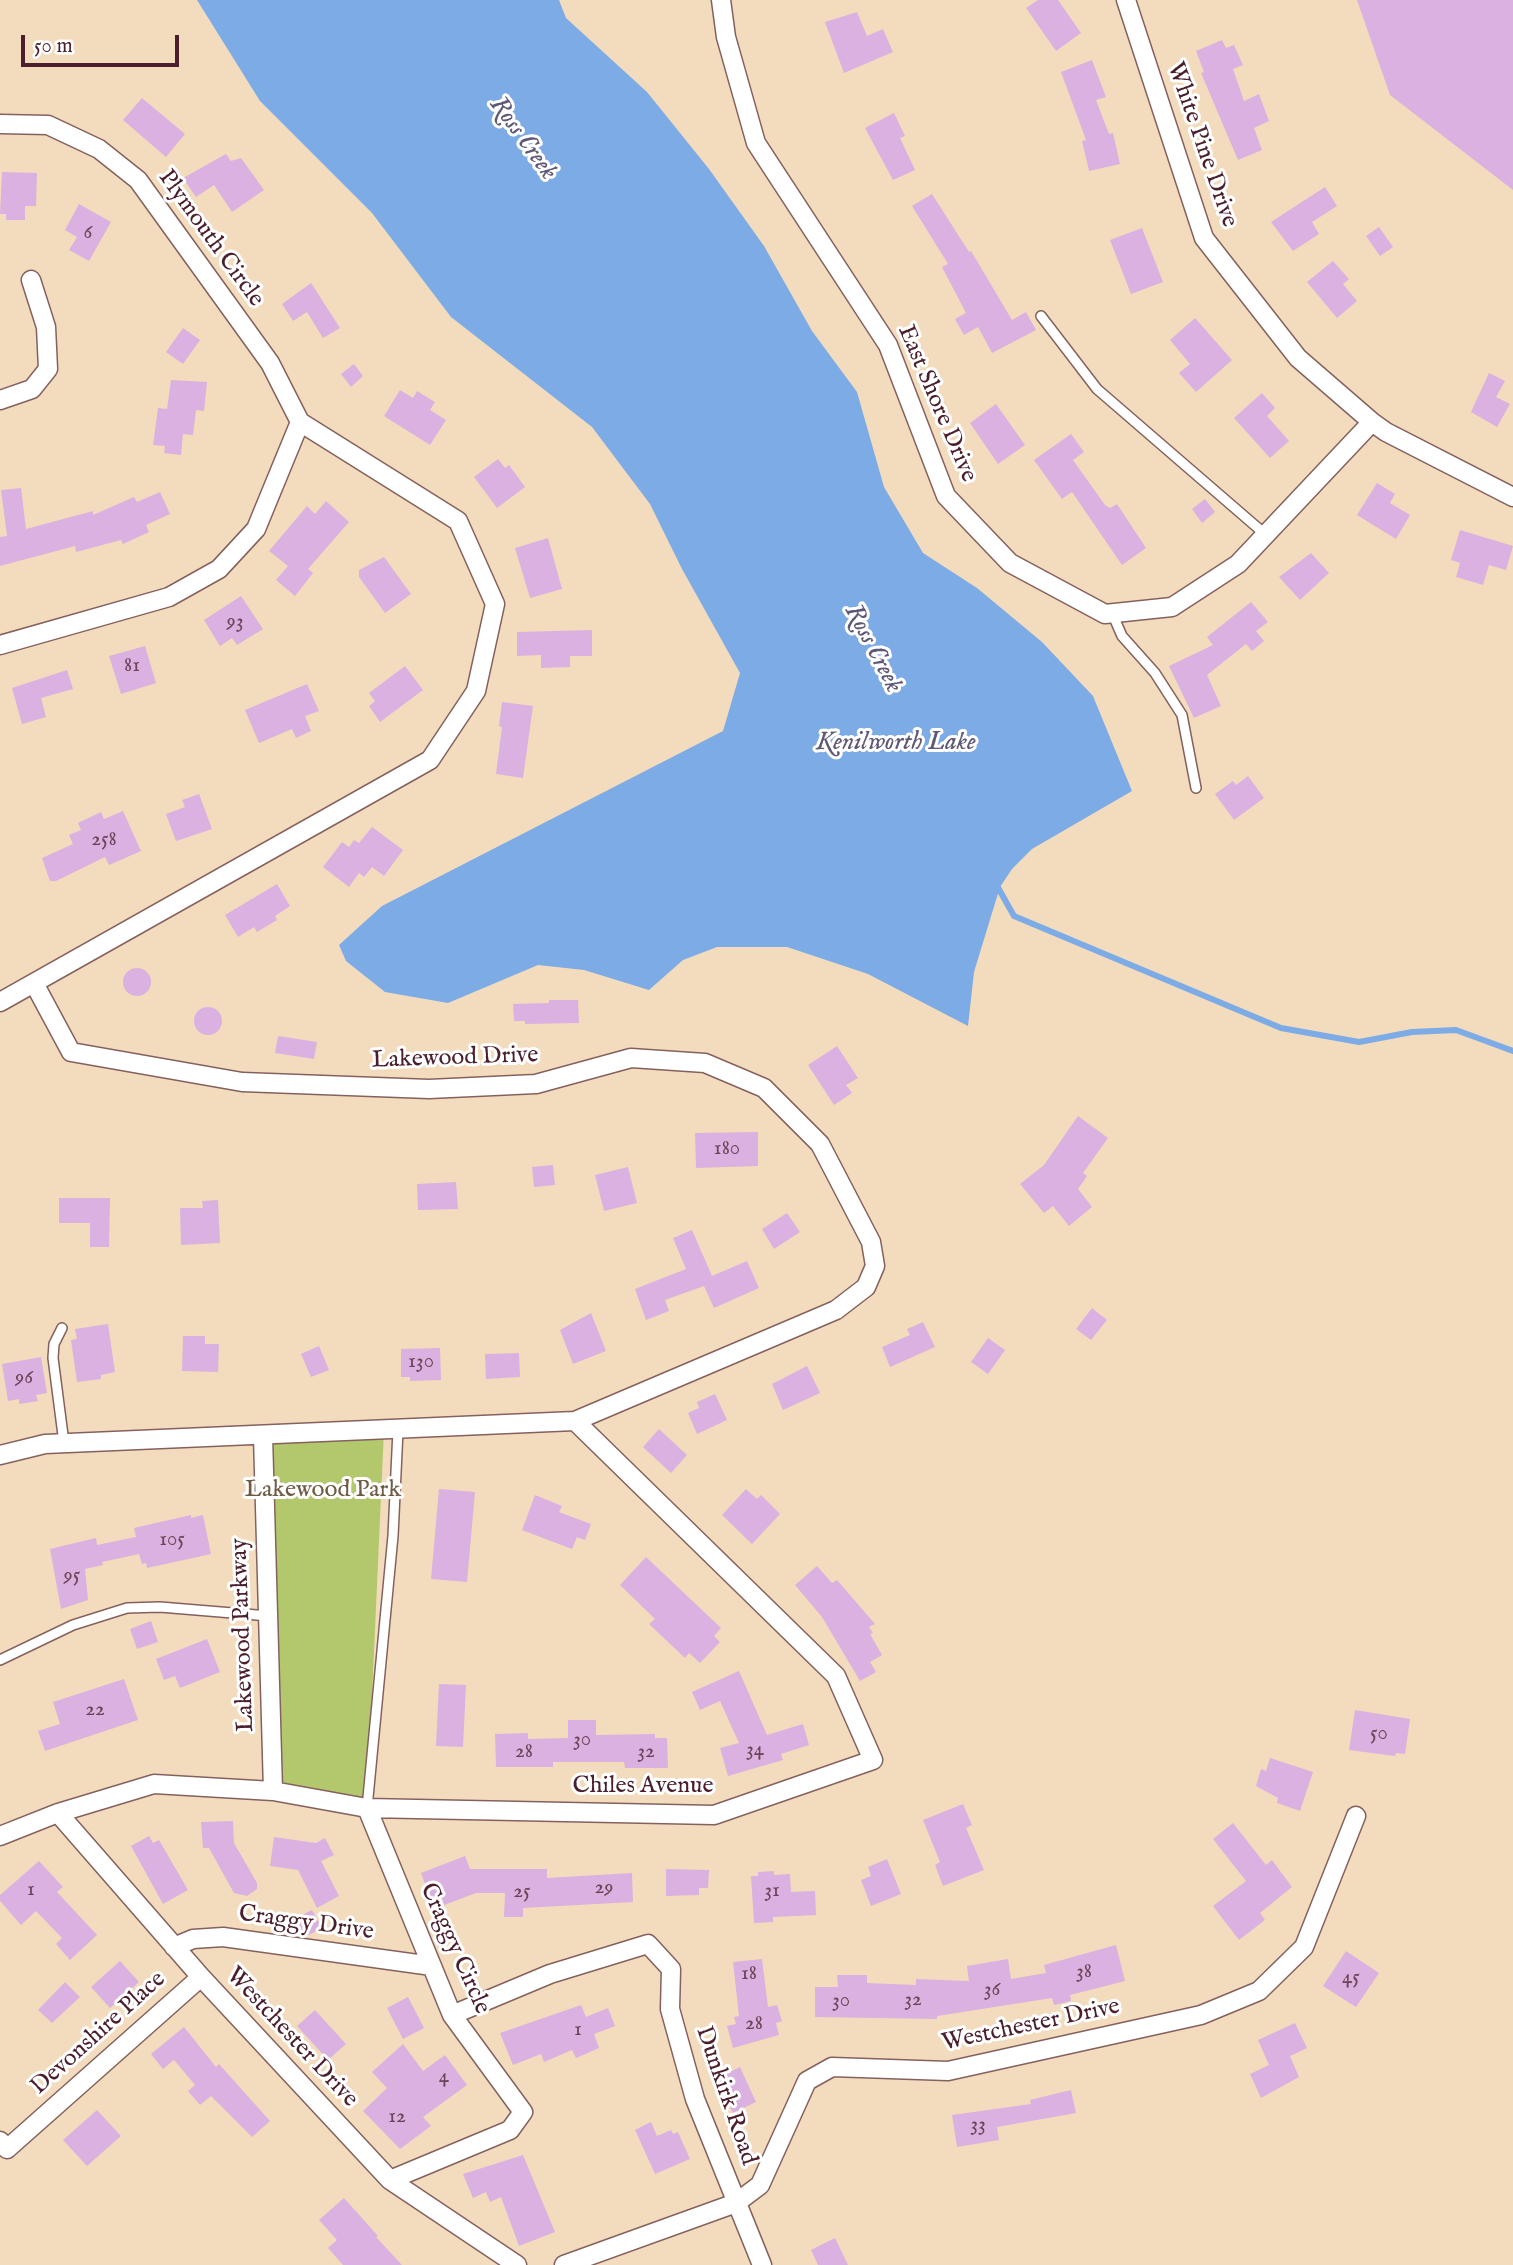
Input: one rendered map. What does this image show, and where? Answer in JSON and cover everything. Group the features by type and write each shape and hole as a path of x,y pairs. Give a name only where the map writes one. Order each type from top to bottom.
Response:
{"street":[{"name":"East Shore Drive","path":"721,0 726,37 756,143 888,345 946,496 1010,563 1105,614 1172,607 1238,564 1372,422"},
{"name":"White Pine Drive","path":"1126,0 1204,238 1298,358 1372,422 1386,432 1513,497"},
{"name":"Plymouth Circle","path":"0,124 48,125 99,149 138,180 270,363 300,422"},
{"path":"0,400 32,389 48,369 47,327 32,280"},
{"path":"0,645 169,597 219,569 256,529 300,422 458,521 495,604 476,691 430,760 35,985 0,1002"},
{"name":"Lakewood Drive","path":"0,1455 44,1444 575,1421 836,1310 866,1287 875,1266 872,1242 821,1144 764,1088 705,1063 631,1059 536,1084 429,1089 242,1082 71,1052 35,985"},
{"name":"Chiles Avenue","path":"0,1836 58,1813 154,1784 273,1791 367,1808 715,1815 873,1760 836,1676 575,1421"},
{"name":"Lakewood Parkway","path":"263,1436 273,1791"},
{"name":"Craggy Circle","path":"367,1808 452,2015 523,2112 510,2130 390,2180"},
{"name":"Westchester Drive","path":"58,1813 201,1977 390,2180 517,2265"},
{"name":"Westchester Drive","path":"564,2265 736,2203 761,2185 807,2081 832,2067 948,2071 1201,2015 1259,1991 1304,1947 1342,1845 1356,1816"},
{"name":"Craggy Drive","path":"174,1947 192,1939 223,1937 432,1966"},
{"name":"Dunkirk Road","path":"452,2015 550,1974 649,1944 671,1969 670,2009 695,2099 762,2265"},
{"name":"Devonshire Place","path":"0,2141 7,2149 201,1977"}],"lane":[{"path":"1041,316 1097,389 1266,535"},
{"path":"1112,613 1122,636 1155,673 1182,715 1196,788"},
{"path":"62,1328 54,1344 52,1358 64,1443"},
{"path":"367,1808 393,1536 398,1430"},
{"path":"0,1660 73,1625 127,1608 160,1606 269,1616"}],"green space":[{"name":"Lakewood Park","path":"384,1430 367,1808 273,1791 263,1436"}],"water":[{"name":"Kenilworth Lake","path":"197,0 559,0 566,18 647,92 709,169 764,246 812,331 857,392 884,487 923,553 977,588 1042,642 1093,696 1132,791 1032,849 1012,869 1000,887 974,972 968,1026 868,974 787,947 717,947 683,960 649,990 584,970 538,965 448,1003 385,992 346,961 339,945 382,906 723,731 740,673 682,569 650,504 592,427 451,317 372,213 260,101"}],"building":[{"path":"1038,0 1058,0 1081,33 1056,51 1026,8"},
{"path":"1357,0 1513,0 1513,190 1390,95"},
{"path":"857,12 867,36 883,29 893,52 844,73 825,22"},
{"path":"1222,40 1226,48 1234,45 1243,65 1233,69 1244,101 1259,94 1269,121 1254,128 1262,150 1238,160 1201,73 1204,72 1196,51"},
{"path":"1092,60 1106,97 1096,100 1109,134 1113,133 1120,164 1089,171 1082,141 1086,140 1061,72"},
{"path":"142,98 185,134 166,157 123,120"},
{"path":"894,113 905,136 900,138 915,170 893,180 865,128"},
{"path":"226,154 231,161 241,158 264,190 232,212 214,185 196,197 183,178"},
{"path":"2,172 37,173 36,206 25,206 25,220 6,220 6,214 0,214"},
{"path":"1325,187 1337,206 1312,222 1319,234 1293,251 1271,222"},
{"path":"932,194 969,252 971,251 1012,320 1026,312 1036,330 992,353 978,327 964,335 955,319 966,313 942,267 948,264 912,206"},
{"path":"79,204 111,222 89,261 69,250 77,237 65,230"},
{"path":"1379,227 1393,247 1380,256 1366,236"},
{"path":"1142,228 1163,282 1131,294 1110,240"},
{"path":"1333,261 1349,279 1343,284 1357,301 1337,318 1307,282"},
{"path":"311,283 340,328 323,338 307,312 293,321 282,304"},
{"path":"1195,318 1232,360 1196,392 1179,373 1190,364 1170,340"},
{"path":"183,328 200,340 183,364 166,352"},
{"path":"354,364 363,376 351,387 341,374"},
{"path":"1489,373 1505,381 1496,397 1510,404 1497,427 1471,412"},
{"path":"171,380 207,382 204,411 196,410 193,435 183,434 181,455 164,453 165,446 153,445 158,408 167,409"},
{"path":"400,390 413,398 417,391 435,402 430,410 446,420 430,445 384,416"},
{"path":"1262,393 1275,408 1267,416 1289,441 1270,458 1234,418"},
{"path":"996,404 1025,445 998,464 970,423"},
{"path":"1071,434 1084,452 1073,460 1105,505 1110,508 1117,504 1146,548 1122,565 1072,492 1062,499 1034,460"},
{"path":"498,459 505,468 509,465 525,487 497,508 474,477"},
{"path":"1377,483 1395,494 1390,503 1410,515 1396,539 1357,515"},
{"path":"21,488 26,529 93,511 93,515 134,497 137,502 160,492 170,514 146,525 149,532 123,544 121,540 76,552 75,546 0,566 0,537 7,536 1,490"},
{"path":"1205,499 1215,512 1202,523 1192,509"},
{"path":"326,501 349,522 308,569 313,573 295,596 276,580 288,566 269,551 307,506 315,514"},
{"path":"1460,530 1513,546 1506,570 1489,565 1483,585 1456,577 1460,563 1451,560"},
{"path":"548,538 562,589 530,598 515,548"},
{"path":"1311,553 1329,573 1300,600 1279,577"},
{"path":"384,557 411,594 385,613 359,577 359,570"},
{"path":"241,596 263,629 237,645 232,638 220,646 204,620"},
{"path":"1251,602 1268,622 1256,631 1264,641 1252,651 1246,644 1207,675 1221,706 1194,718 1169,666 1213,645 1207,637"},
{"path":"592,630 592,656 570,656 570,667 541,668 541,655 517,656 517,632"},
{"path":"145,646 156,683 121,694 109,656"},
{"path":"405,666 423,690 380,722 369,706 375,701 369,693"},
{"path":"67,670 73,689 41,698 46,717 22,724 12,688"},
{"path":"307,684 319,711 305,716 311,731 296,738 292,729 259,743 245,710"},
{"path":"502,702 533,706 523,778 496,774"},
{"path":"1248,776 1264,798 1234,820 1215,794 1233,781 1236,785"},
{"path":"199,794 212,829 176,841 166,814 185,807 182,800"},
{"path":"123,811 141,851 109,865 105,857 56,881 50,881 42,858 73,844 69,835 81,830 78,823 101,812 104,819"},
{"path":"372,827 403,850 384,876 372,867 364,877 359,873 349,887 323,867 342,842 349,847 354,840 359,843"},
{"path":"277,884 290,906 275,916 277,920 257,932 254,927 238,937 225,915"},
{"path":"137,968 147,972 151,982 147,992 137,996 127,992 123,982 127,972"},
{"path":"549,1000 578,1000 579,1023 525,1024 525,1021 514,1021 513,1004 549,1003"},
{"path":"208,1007 218,1011 222,1021 218,1031 208,1035 198,1031 194,1021 198,1011"},
{"path":"278,1036 317,1042 314,1059 275,1053"},
{"path":"837,1046 858,1078 846,1085 852,1093 834,1105 808,1065"},
{"path":"1078,1116 1108,1138 1083,1173 1087,1176 1078,1189 1092,1207 1069,1226 1053,1206 1044,1213 1020,1184 1044,1165"},
{"path":"758,1132 758,1166 696,1168 695,1133"},
{"path":"553,1165 555,1185 534,1187 532,1167"},
{"path":"628,1167 637,1203 604,1211 595,1175"},
{"path":"456,1182 458,1209 418,1210 417,1184"},
{"path":"59,1198 110,1198 109,1247 90,1247 90,1223 59,1223"},
{"path":"218,1200 220,1243 181,1245 180,1208 203,1208 202,1201"},
{"path":"787,1213 800,1232 774,1249 762,1229"},
{"path":"692,1230 712,1276 747,1261 759,1288 714,1308 704,1286 665,1300 669,1311 646,1320 635,1289 686,1269 673,1238"},
{"path":"1092,1308 1107,1320 1091,1340 1076,1329"},
{"path":"591,1313 606,1351 573,1364 560,1330"},
{"path":"923,1322 935,1347 890,1367 882,1347 910,1335 907,1329"},
{"path":"108,1324 115,1372 101,1375 101,1379 77,1382 71,1340 77,1339 75,1329"},
{"path":"183,1336 205,1336 205,1344 219,1344 218,1372 182,1371"},
{"path":"988,1338 1005,1350 988,1374 971,1362"},
{"path":"319,1346 329,1370 311,1377 301,1354"},
{"path":"440,1348 441,1380 410,1381 410,1377 401,1377 401,1349"},
{"path":"519,1353 520,1377 486,1379 485,1354"},
{"path":"41,1357 47,1393 36,1395 38,1401 19,1404 19,1399 8,1401 2,1364"},
{"path":"807,1366 820,1393 783,1410 772,1384"},
{"path":"715,1394 727,1420 697,1434 688,1413 699,1408 697,1402"},
{"path":"659,1429 687,1455 671,1473 643,1447"},
{"path":"439,1489 475,1492 467,1582 431,1579"},
{"path":"746,1489 757,1499 761,1495 780,1514 752,1544 722,1515"},
{"path":"535,1495 562,1506 559,1512 591,1524 585,1540 577,1537 572,1549 522,1530"},
{"path":"191,1515 191,1518 203,1515 211,1554 147,1568 146,1563 142,1564 139,1554 102,1562 103,1565 85,1569 88,1600 61,1609 50,1549 96,1538 97,1545 136,1537 134,1528"},
{"path":"646,1557 721,1628 714,1636 720,1642 700,1663 689,1653 685,1658 649,1624 655,1619 620,1585"},
{"path":"817,1566 832,1583 837,1580 875,1624 869,1627 873,1633 870,1634 882,1655 870,1662 876,1672 860,1681 822,1617 795,1585"},
{"path":"151,1621 158,1642 137,1649 130,1629"},
{"path":"207,1639 220,1672 180,1688 175,1676 164,1680 156,1659"},
{"path":"739,1671 767,1735 803,1724 809,1745 781,1754 783,1760 728,1776 720,1748 739,1743 720,1701 700,1710 692,1692"},
{"path":"124,1679 138,1720 45,1751 38,1731 60,1724 53,1702"},
{"path":"439,1684 466,1685 463,1747 436,1746"},
{"path":"1355,1710 1410,1719 1405,1754 1396,1753 1395,1756 1349,1750"},
{"path":"568,1720 596,1720 596,1735 655,1734 655,1738 667,1738 668,1768 625,1768 624,1762 553,1762 553,1767 496,1767 495,1734 528,1733 528,1739 568,1738"},
{"path":"1270,1758 1313,1772 1300,1811 1277,1803 1278,1798 1256,1786 1261,1769 1266,1771"},
{"path":"963,1804 972,1825 966,1828 984,1870 943,1886 935,1865 940,1862 923,1820"},
{"path":"233,1821 234,1843 257,1883 257,1889 247,1896 234,1893 209,1848 203,1848 201,1822"},
{"path":"1233,1823 1266,1865 1272,1860 1292,1887 1260,1913 1265,1920 1239,1940 1213,1906 1246,1881 1213,1839"},
{"path":"149,1836 153,1843 159,1840 188,1890 163,1904 131,1846"},
{"path":"274,1837 316,1843 325,1838 334,1855 321,1861 339,1896 317,1908 298,1870 270,1866"},
{"path":"465,1856 470,1869 547,1869 547,1878 632,1873 633,1902 523,1908 523,1917 504,1917 505,1893 476,1893 444,1905 440,1894 430,1898 421,1873"},
{"path":"887,1859 901,1894 871,1906 861,1880 871,1876 868,1867"},
{"path":"39,1861 63,1887 57,1892 97,1935 70,1960 56,1944 62,1938 36,1911 21,1925 0,1901 0,1895"},
{"path":"666,1869 709,1870 708,1888 699,1888 699,1895 666,1896"},
{"path":"774,1871 774,1875 790,1874 791,1892 815,1891 816,1915 773,1917 773,1922 754,1923 751,1876 758,1876 758,1872"},
{"path":"312,1910 322,1928 305,1937 300,1936 292,1920"},
{"path":"1116,1945 1125,1981 1070,1995 1071,2001 1054,2005 1052,1998 937,2016 937,2019 815,2017 815,1987 838,1987 837,1975 867,1975 867,1983 916,1985 916,1979 969,1981 967,1966 1008,1959 1011,1979 1046,1973 1044,1965"},
{"path":"1346,1951 1379,1973 1356,2007 1323,1986"},
{"path":"762,1959 768,2007 777,2005 782,2021 776,2023 779,2035 733,2048 727,2026 736,2024 734,2017 739,2016 733,1962"},
{"path":"120,1961 139,1982 110,2008 91,1987"},
{"path":"65,1982 80,1997 52,2023 38,2010"},
{"path":"408,1997 424,2028 403,2039 387,2008"},
{"path":"581,2005 586,2017 608,2008 615,2026 594,2034 599,2048 576,2058 572,2050 544,2062 541,2054 513,2065 500,2033"},
{"path":"315,2010 346,2044 328,2060 297,2026"},
{"path":"1295,2023 1307,2048 1290,2056 1299,2077 1261,2098 1250,2074 1269,2065 1258,2040"},
{"path":"184,2027 216,2067 219,2064 270,2121 252,2137 211,2096 200,2105 188,2091 195,2085 174,2060 163,2069 151,2054"},
{"path":"403,2044 423,2071 445,2055 467,2085 423,2117 431,2126 400,2149 363,2111 387,2088 372,2072"},
{"path":"740,2067 756,2102 733,2113 716,2079"},
{"path":"1071,2090 1076,2113 997,2127 999,2140 957,2147 952,2115 1031,2104 1030,2100"},
{"path":"97,2110 121,2136 87,2166 63,2140"},
{"path":"651,2122 657,2136 671,2130 673,2134 678,2132 690,2159 655,2174 635,2130"},
{"path":"523,2155 555,2232 519,2246 501,2197 490,2202 486,2192 473,2198 463,2174"},
{"path":"344,2198 402,2265 343,2265 328,2248 337,2240 319,2220"},
{"path":"835,2238 848,2265 818,2265 811,2250"}],"waterway":[{"name":"Ross Creek","path":"996,884 1014,916 1281,1028 1359,1042 1412,1032 1456,1030 1513,1051"}]}
